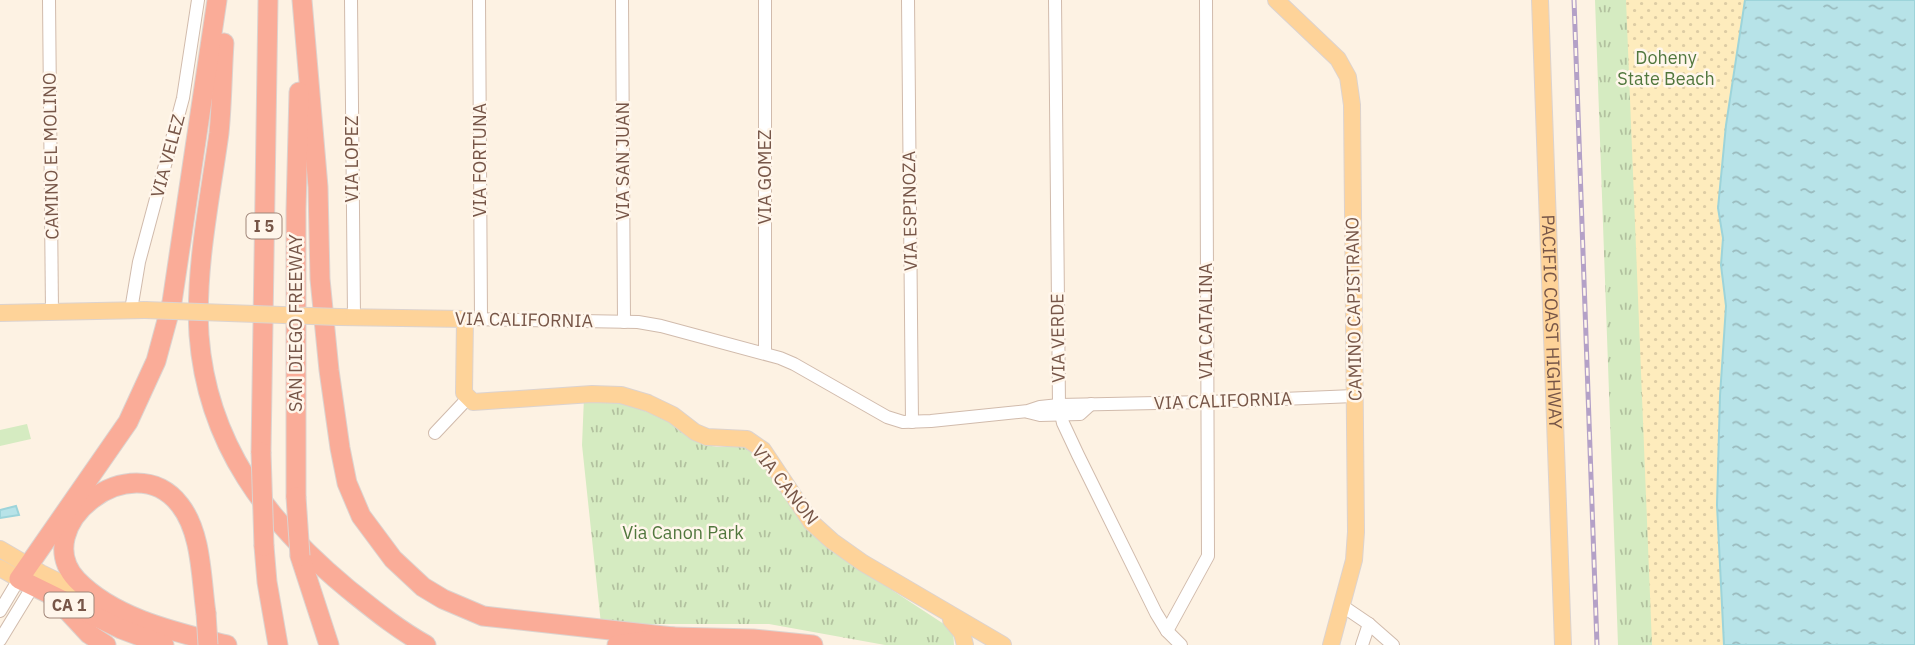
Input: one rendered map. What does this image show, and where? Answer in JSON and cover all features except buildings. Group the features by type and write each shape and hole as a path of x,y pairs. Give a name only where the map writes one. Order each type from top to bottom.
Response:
{"highway":[{"path":"30,576 128,422 156,361 172,302 217,0"},
{"path":"225,0 219,129 199,304 201,349 218,420 235,462 268,510 293,540 381,616 426,645"},
{"name":"SAN DIEGO FREEWAY","path":"268,0 261,452 267,582 277,635"},
{"path":"301,0 318,187 320,279 340,448 347,483 361,516 393,559 423,587 443,599 483,616 673,637 753,639 813,645"},
{"name":"SAN DIEGO FREEWAY","path":"301,0 296,210 296,497 303,583 321,640"},
{"path":"107,605 72,574 65,550 67,534 79,513 96,496 111,487 132,483 158,488 177,501 193,531 206,612 208,645"},
{"path":"300,556 315,603 321,640"},
{"name":"CA 1","path":"30,576 55,598 121,629 164,645"},
{"path":"55,598 89,634 106,645"},
{"name":"CA 1","path":"107,605 165,628 227,645"},
{"path":"617,645 673,637"}],"main road":[{"name":"CAMINO CAPISTRANO","path":"1276,0 1338,59 1348,78 1352,105 1356,532 1354,560 1331,645"},
{"name":"PACIFIC COAST HIGHWAY","path":"1540,0 1563,645"},
{"name":"VIA CALIFORNIA","path":"0,313 138,310 464,319"},
{"path":"464,319 464,393 468,398"},
{"name":"VIA CANON","path":"468,398 473,402 482,402 592,394 621,395 648,403 673,415 695,432 707,437 747,439 762,450 811,522 832,541 863,563 995,643"},
{"path":"0,549 30,576"},
{"path":"0,568 30,576"},
{"name":"CA 1","path":"30,576 107,605"},
{"path":"945,612 962,633 965,645"}],"street":[{"name":"CAMINO EL MOLINO","path":"49,0 52,312"},
{"name":"VIA VELEZ","path":"138,310 139,262 183,98 198,0"},
{"name":"VIA LOPEZ","path":"346,317 351,0"},
{"name":"VIA FORTUNA","path":"479,0 481,319"},
{"name":"VIA SAN JUAN","path":"622,0 624,322"},
{"name":"VIA GOMEZ","path":"765,0 765,354"},
{"name":"VIA ESPINOZA","path":"908,0 912,422"},
{"name":"VIA VERDE","path":"1055,0 1060,410 1078,455 1167,631 1181,645"},
{"name":"VIA CATALINA","path":"1167,631 1208,556 1206,0"},
{"name":"VIA CALIFORNIA","path":"464,319 654,324 794,364 887,417 912,422 1028,411 1040,415 1060,410 1080,414 1091,404 1354,396"},
{"path":"435,433 468,398"},
{"path":"0,611 30,576"},
{"path":"0,640 30,576"},
{"path":"1341,605 1393,645"},
{"path":"1362,645 1369,624"}],"green space":[{"name":"Doheny State Beach","path":"1595,0 1745,0 1717,505 1724,645 1618,645"},
{"name":"Via Canon Park","path":"584,397 622,397 638,408 673,423 701,444 744,447 756,452 846,560 953,630 954,645 885,645 769,624 601,624 582,445"},
{"path":"27,424 31,439 0,446 0,430"}],"sand":[{"name":"Doheny State Beach","path":"1626,0 1745,0 1726,125 1718,208 1723,238 1721,265 1726,306 1717,505 1724,645 1652,645"}],"water":[{"path":"1745,0 1915,0 1915,645 1724,645 1717,505 1726,306 1721,265 1723,238 1718,208 1726,125"},
{"path":"16,506 19,515 0,518 0,510"}],"railway":[{"path":"1574,0 1597,645"}]}
